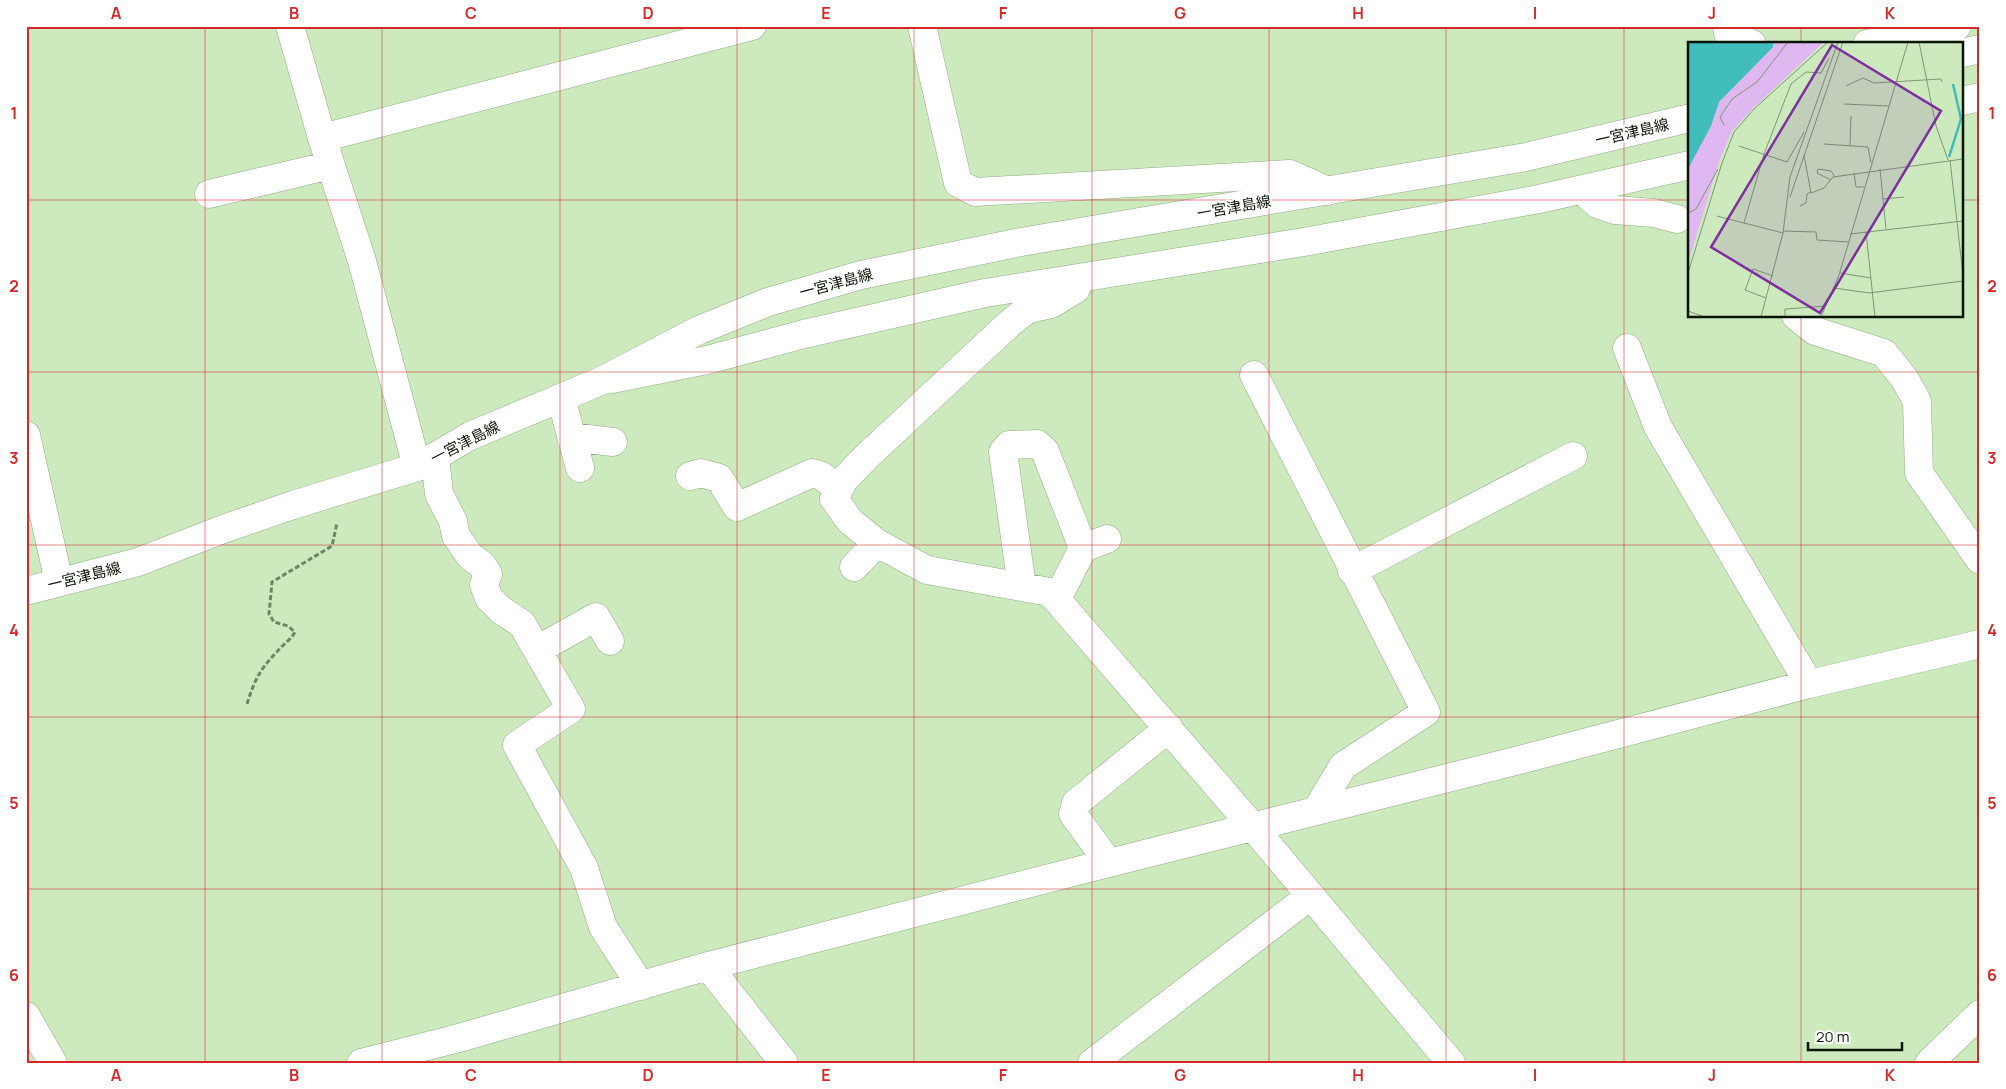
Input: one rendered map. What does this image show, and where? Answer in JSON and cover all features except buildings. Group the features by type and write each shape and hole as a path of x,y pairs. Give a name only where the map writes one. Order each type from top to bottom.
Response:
{"street":[{"path":"290,26 322,138 426,462 453,521 456,536 470,556 482,565 488,574 484,585 489,598 501,610 522,624 571,709 517,745 584,868 604,927 641,986"},
{"path":"322,138 752,26"},
{"path":"922,26 958,183 975,192 1290,174 1328,191"},
{"path":"1727,26 1728,33 1748,42"},
{"path":"1876,42 1957,26"},
{"path":"1973,26 1980,29"},
{"path":"1964,53 1980,49"},
{"path":"1964,101 1980,97"},
{"name":"一宮津島線","path":"26,591 138,562 226,528 426,462 470,436 601,381 700,330 768,302 861,275 1021,242 1526,157 1688,118"},
{"path":"209,194 331,165"},
{"path":"601,381 707,360 804,334 985,293 1313,240 1529,201 1688,165"},
{"path":"1582,190 1597,204 1615,210 1654,213 1677,219"},
{"path":"1080,279 1076,289 1051,304 1028,308 1010,323 866,457 844,480 834,499 850,521 877,542 927,570 1050,592 1254,827 1450,1063"},
{"path":"1799,318 1815,331 1884,353 1904,378 1917,401 1919,472 1980,560"},
{"path":"1627,348 1658,427 1809,684"},
{"path":"1254,375 1352,571 1426,712 1343,766 1316,811"},
{"path":"561,398 580,468"},
{"path":"26,435 59,582"},
{"path":"571,437 613,442"},
{"path":"1022,587 1003,452 1010,445 1037,444 1045,451 1095,543 1057,599"},
{"path":"1352,571 1573,456"},
{"path":"690,476 701,473 719,478 737,507 812,473 822,476 839,490"},
{"path":"854,567 877,542"},
{"path":"537,650 596,617 610,641"},
{"path":"370,1062 708,966 1527,758 1809,684 1980,644"},
{"path":"1109,863 1074,814 1076,803 1169,728"},
{"path":"1108,1058 1310,896"},
{"path":"708,966 784,1063"},
{"path":"1929,1063 1980,1014"},
{"path":"26,1016 53,1063"}],"path":[{"path":"247,704 256,678 276,652 292,638 295,632 288,626 274,622 270,614 272,582 332,546 345,489"}]}
